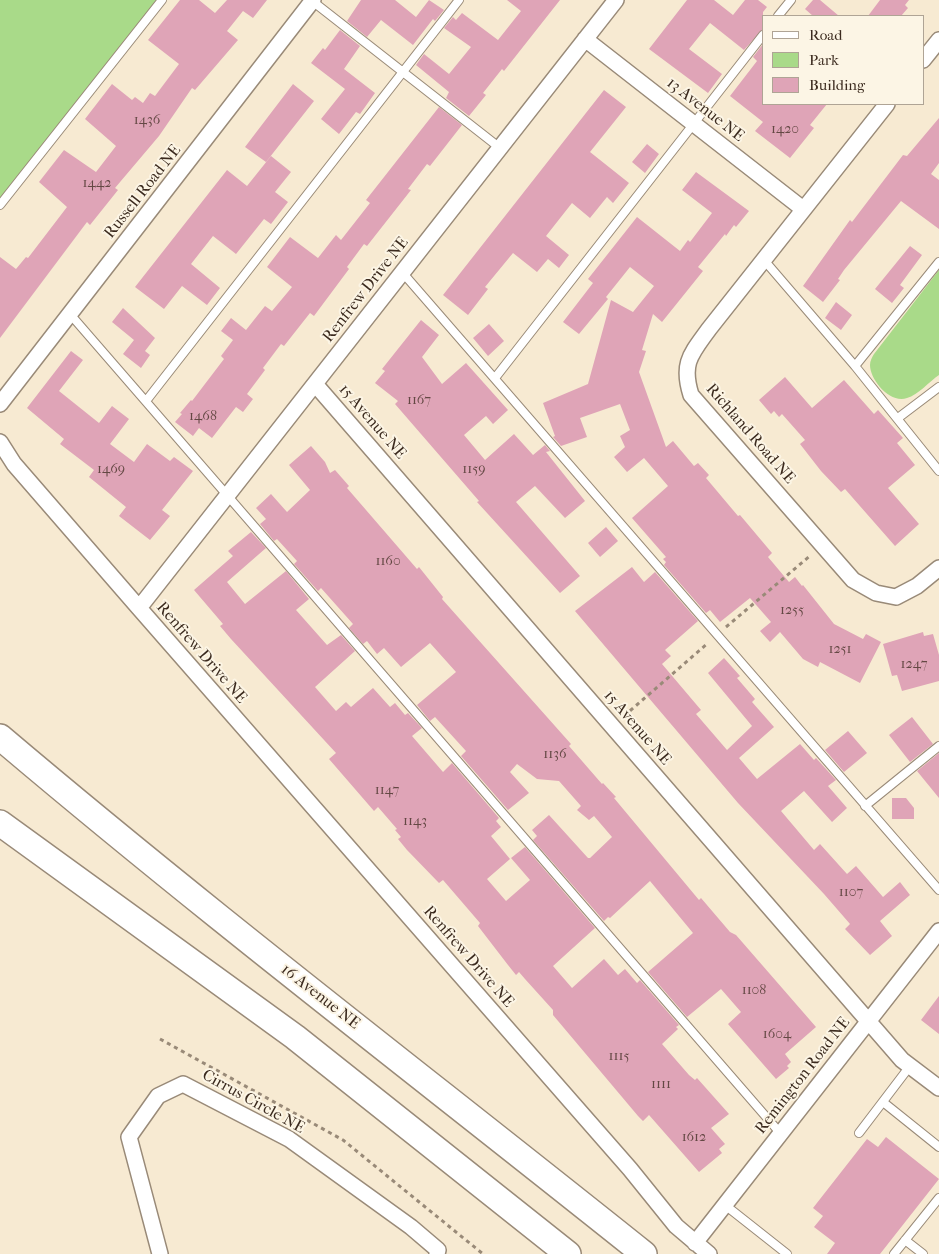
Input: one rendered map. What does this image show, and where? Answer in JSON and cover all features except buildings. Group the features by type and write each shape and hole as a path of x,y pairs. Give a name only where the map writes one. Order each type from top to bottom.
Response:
{"highway":[{"name":"16 Avenue NE","path":"0,737 222,919 644,1254"},
{"path":"0,823 295,1037 568,1254"}],"street":[{"name":"Russell Road NE","path":"0,404 312,0"},
{"name":"Renfrew Drive NE","path":"616,0 315,384 227,493 139,608 617,1154 676,1226 709,1254"},
{"name":"13 Avenue NE","path":"585,39 803,209"},
{"path":"924,59 939,40"},
{"name":"Richland Road NE","path":"886,105 693,351 686,367 687,382 692,395 853,580 876,593 896,597 917,586 939,568"},
{"name":"15 Avenue NE","path":"315,384 868,1021 910,1066 939,1088"},
{"path":"1,448 139,608"},
{"name":"Remington Road NE","path":"695,1243 939,931"},
{"name":"Cirrus Circle NE","path":"160,1254 129,1137 158,1096 183,1084 289,1139 411,1227 438,1250 437,1254"}],"lane":[{"path":"0,205 162,0"},
{"path":"312,0 500,148"},
{"path":"146,401 459,0"},
{"path":"779,15 791,0"},
{"path":"495,378 762,36"},
{"path":"764,260 855,366 939,471"},
{"path":"855,366 939,262"},
{"path":"402,272 939,890"},
{"path":"70,314 781,1134"},
{"path":"898,418 939,387"},
{"path":"865,806 939,746"},
{"path":"859,1133 910,1066"},
{"path":"882,1102 939,1147"},
{"path":"894,1254 939,1198"},
{"path":"725,1205 787,1254"},
{"path":"905,1240 923,1254"}],"path":[{"path":"612,726 823,545"},
{"path":"160,1039 343,1140 483,1254"}],"green space":[{"path":"0,0 162,0 0,205"},
{"path":"939,270 939,375 920,391 907,398 894,397 877,384 871,371 871,361 874,354"}]}
